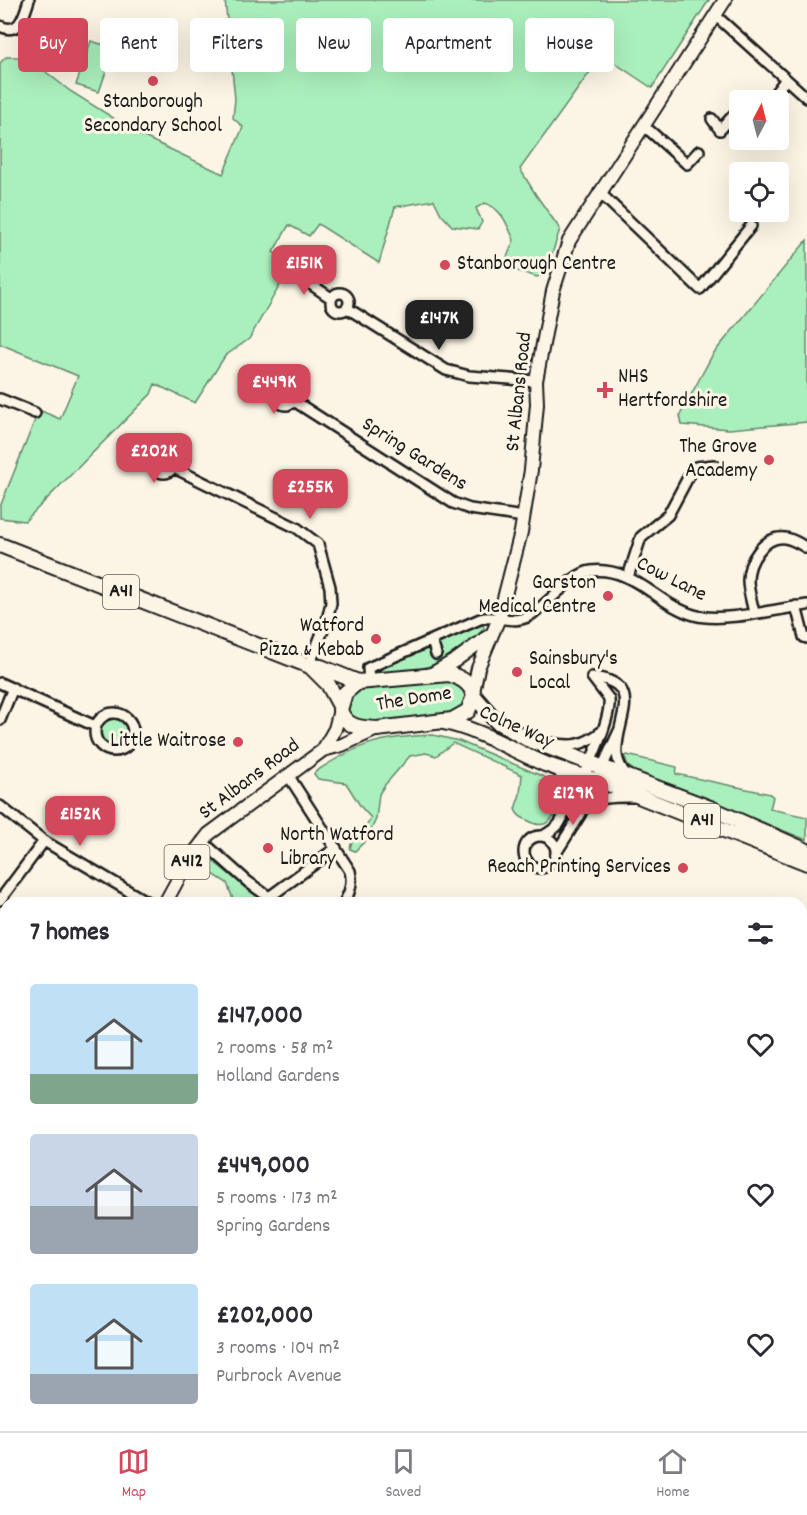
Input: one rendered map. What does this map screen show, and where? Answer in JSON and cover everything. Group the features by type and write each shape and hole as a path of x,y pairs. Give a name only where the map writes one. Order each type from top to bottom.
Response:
{"highway":[{"name":"A41","path":"0,545 310,666 363,682"},
{"name":"A41","path":"310,666 328,684 340,708"},
{"name":"The Dome","path":"450,674 467,683 474,694 468,711 458,718 443,722 377,729 352,726 345,720 340,708 345,693 363,682 450,674"},
{"name":"Colne Way","path":"474,694 496,721 641,798 807,863"},
{"name":"Colne Way","path":"443,722 462,727 556,768 628,777 752,826 807,851"}],"main road":[{"name":"St Albans Road","path":"474,694 478,668 499,618 524,518 536,415 536,381 553,291 564,253 573,231 725,0"},
{"name":"St Albans Road","path":"428,675 456,660 491,635"},
{"name":"St Albans Road","path":"168,897 188,861 217,826 322,750 335,729 340,708"},
{"name":"St Albans Road","path":"322,750 342,745 377,729"}],"street":[{"path":"0,26 16,28 22,20 29,0"},
{"path":"715,15 807,98"},
{"path":"778,90 786,79"},
{"path":"712,119 720,130 729,120"},
{"path":"642,127 650,131 687,164 699,151"},
{"path":"598,192 700,289 751,226"},
{"path":"293,272 331,298 330,304 334,310 341,312 347,308 446,370 469,376 536,381"},
{"path":"0,399 35,413"},
{"name":"Spring Gardens","path":"294,401 453,503 470,509 524,518"},
{"path":"628,577 641,537 668,515 692,470 714,465"},
{"path":"172,467 297,528 318,544 330,587 331,603 310,666"},
{"path":"754,613 748,576 759,551 764,545 779,538 793,540 807,548"},
{"name":"Cow Lane","path":"499,618 516,620 529,616 585,572 604,571 628,577 693,615 716,618 807,605"},
{"path":"796,606 804,637 807,638"},
{"path":"363,682 368,668 480,619 499,618"},
{"path":"432,641 436,654"},
{"path":"619,731 593,772 563,816 558,825 543,836 536,837 527,843 524,852 526,861 536,868 545,868 554,860 583,807 593,772 601,732 608,718 609,699 592,677 612,682 624,699 625,712 619,731 617,757 628,777"},
{"path":"0,683 95,726"},
{"path":"0,720 13,688"},
{"path":"121,714 130,721 133,727 132,740 119,751 105,750 95,737 95,726 104,715 121,714"},
{"path":"527,739 569,746 590,741 601,732"},
{"path":"556,768 563,779 566,790 563,816"},
{"path":"288,775 351,875 350,892 347,897"},
{"path":"583,807 606,798 641,798"},
{"path":"0,806 44,841 139,897"},
{"path":"543,836 551,841 556,853"},
{"path":"2,897 44,841"},
{"path":"202,842 267,897"},
{"path":"277,897 336,848"}],"green space":[{"path":"225,0 709,0 652,88 614,63 614,18 525,18 525,72 590,72 520,169 560,229 546,273 537,277 508,268 505,262 514,240 500,213 485,203 476,208 482,222 478,229 452,226 441,214 434,200 395,207 379,263 318,224 309,236 289,225 273,252 292,264 249,339 225,356 195,403 155,384 151,394 25,521 0,518 0,507 39,410 60,419 78,376 0,344 0,63 6,57 18,57 18,72 46,72 70,91 142,136 223,174 243,127 233,118 235,99 232,72 284,72 284,18 227,18"},
{"path":"91,41 100,44 100,72 106,72 99,92 76,85 80,72 88,72 88,50"},
{"path":"807,240 807,422 729,429 682,425 680,415 713,354"},
{"path":"482,622 484,628 474,639 450,657 423,668 378,674 378,667 422,648 430,650 433,658 441,654 438,646 440,640"},
{"path":"449,680 459,686 465,699 455,713 365,724 357,721 349,713 348,700 355,692 362,689"},
{"path":"113,719 123,723 127,733 123,743 113,747 103,743 99,733 103,723"},
{"path":"433,735 459,741 554,781 559,795 556,812 552,819 538,824 517,813 515,809 520,794 522,775 453,743 436,756 426,753 410,756 379,794 376,819 367,839 355,851 350,849 353,840 371,818 346,783 318,779 315,772 345,754 371,743"},
{"path":"627,755 677,767 676,774 770,794 773,797 770,809 807,817 807,840 636,772 628,766 625,757"},
{"path":"206,859 214,862 258,897 232,897 227,883 205,869 203,863"}],"place":[{"name":"Stanborough Secondary School","path":"153,81"},
{"name":"Stanborough Centre","path":"445,265"},
{"name":"NHS Hertfordshire","path":"605,390"},
{"name":"The Grove Academy","path":"769,460"},
{"name":"Garston Medical Centre","path":"608,596"},
{"name":"Watford Pizza & Kebab","path":"376,639"},
{"name":"Sainsbury's Local","path":"517,672"},
{"name":"Little Waitrose","path":"238,742"},
{"name":"North Watford Library","path":"268,848"},
{"name":"Reach Printing Services","path":"683,868"}]}
